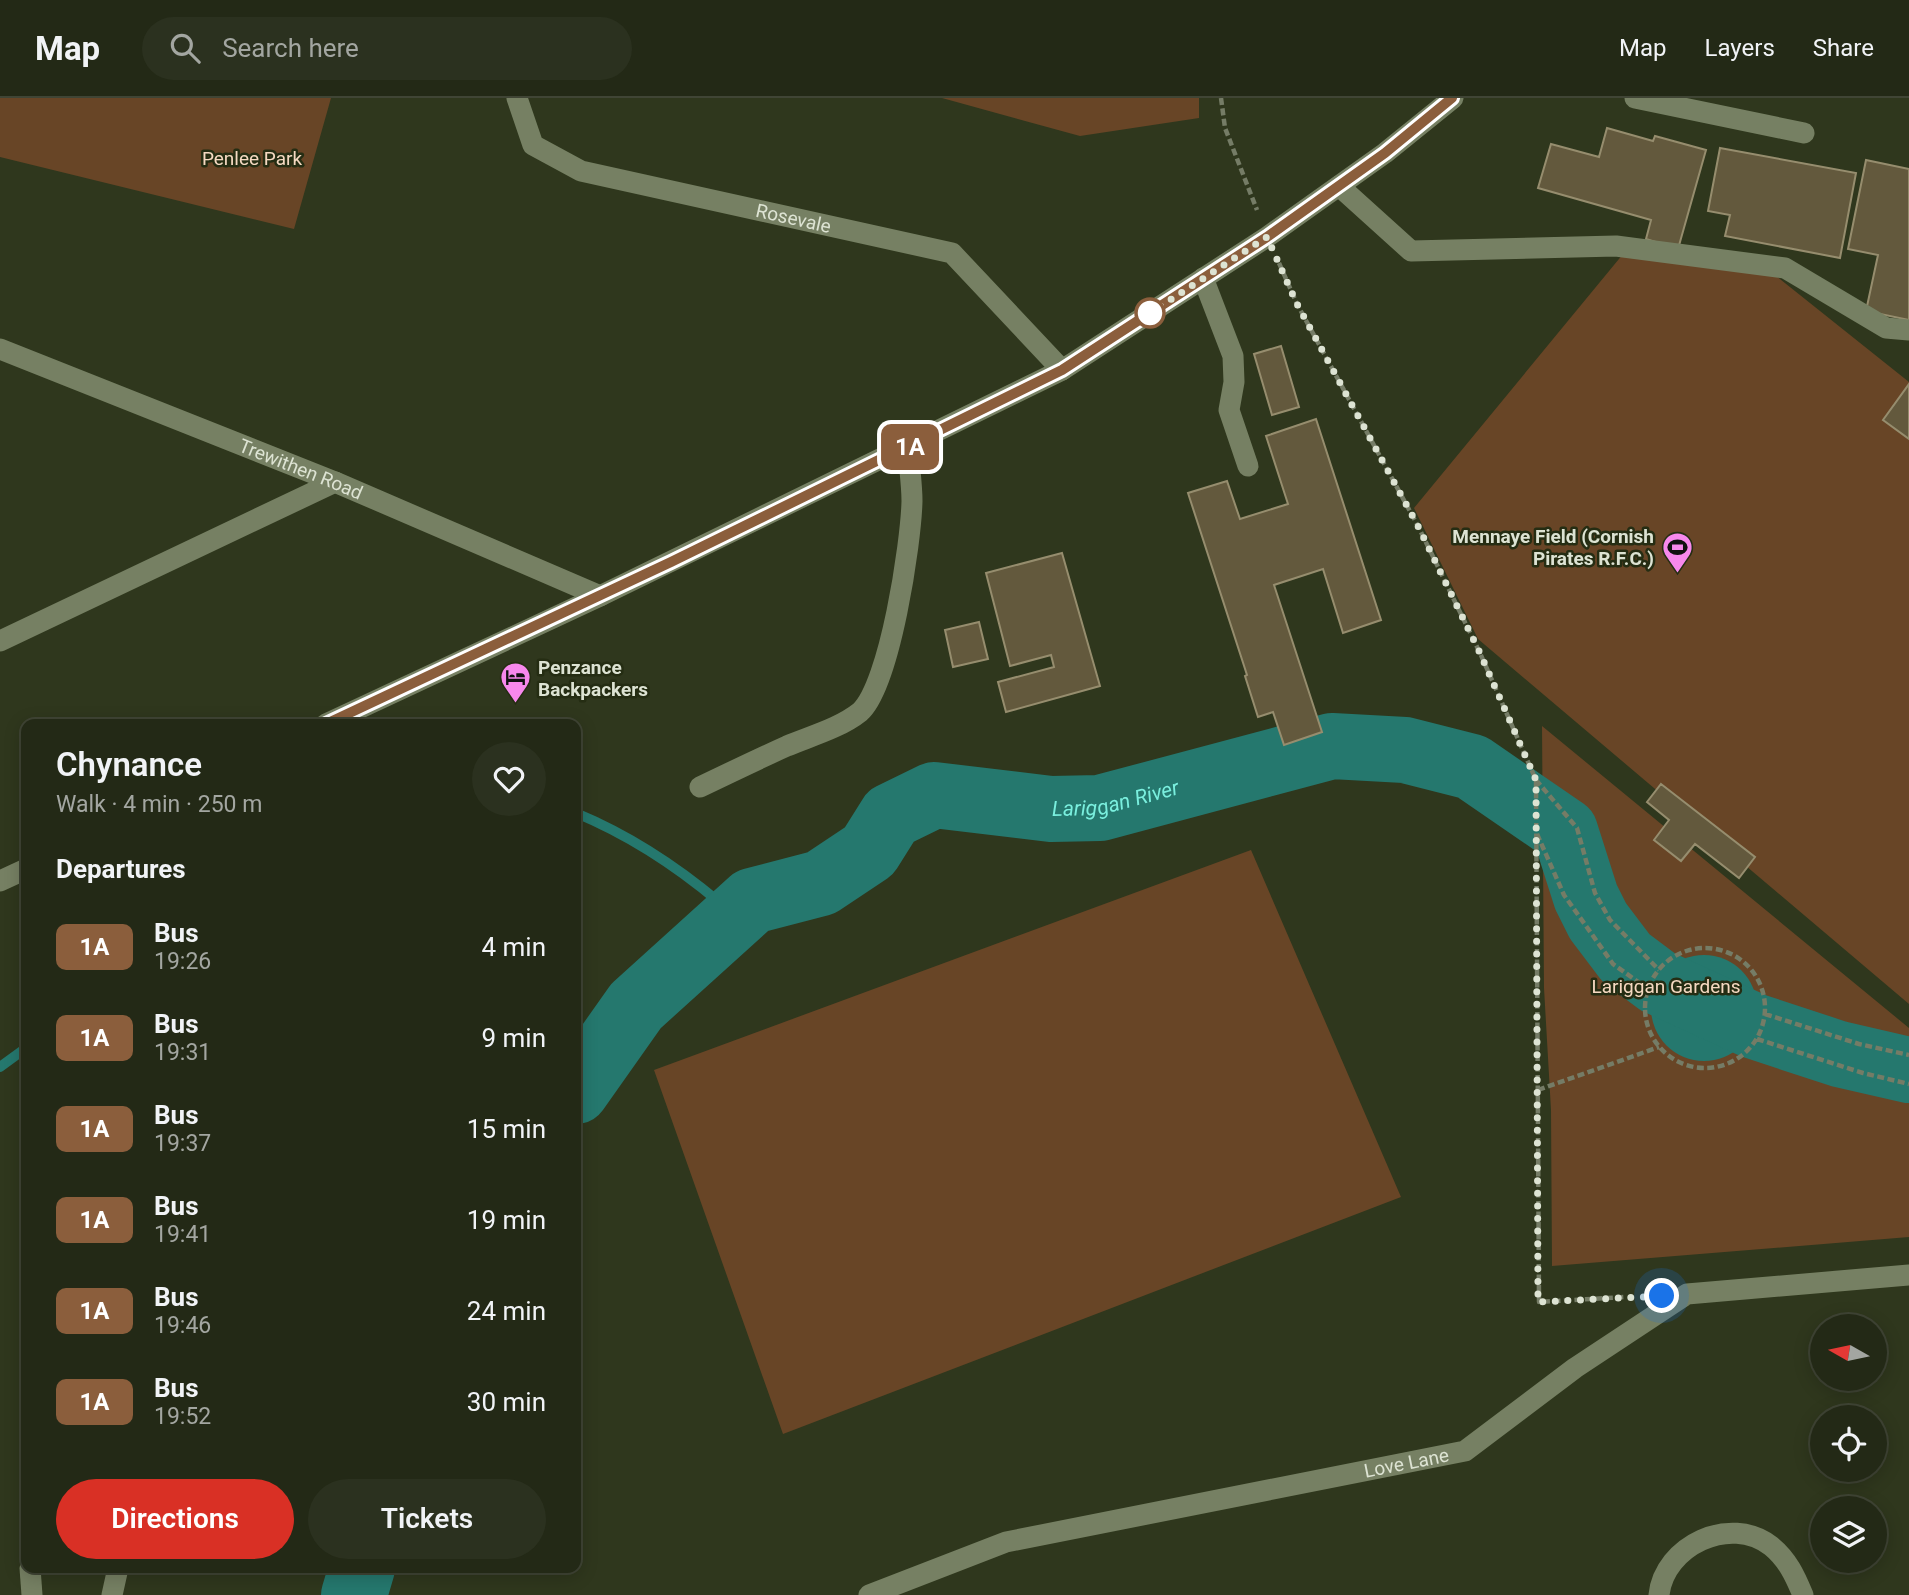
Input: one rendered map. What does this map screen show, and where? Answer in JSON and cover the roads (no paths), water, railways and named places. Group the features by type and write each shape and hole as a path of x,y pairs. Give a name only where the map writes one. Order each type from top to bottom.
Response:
{"street":[{"name":"Rosevale","path":"517,98 533,145 580,171 952,253 1062,370"},
{"path":"337,719 908,448 1062,370 1267,237 1385,153 1452,98"},
{"path":"1636,98 1804,133"},
{"path":"1339,186 1411,251 1616,246 1785,268 1886,328 1909,330"},
{"path":"1203,278 1233,356 1234,382 1228,410 1248,466"},
{"name":"Trewithen Road","path":"0,349 335,482 600,596"},
{"path":"700,787 836,726 860,711 873,694 886,658 907,543 912,501 908,448"},
{"path":"0,641 335,482"},
{"path":"0,881 21,871"},
{"name":"Love Lane","path":"869,1595 1006,1542 1465,1451 1575,1368 1687,1294 1909,1275"},
{"path":"1659,1595 1660,1581 1680,1552 1710,1535 1738,1534 1769,1544 1776,1550 1789,1563 1803,1595"},
{"path":"30,1573 32,1595"},
{"path":"112,1595 117,1573"}],"water":[{"path":"1704,955 1724,959 1741,971 1753,988 1757,1008 1753,1028 1741,1045 1724,1057 1704,1061 1684,1057 1667,1045 1655,1028 1651,1008 1655,988 1667,971 1684,959"}],"waterway":[{"name":"Lariggan River","path":"581,1084 636,1006 752,901 821,883 869,851 891,816 934,795 1051,809 1100,808 1332,746 1405,750 1472,767 1565,831 1586,897 1598,921 1626,958 1658,982 1754,1026 1839,1054 1909,1070"},
{"path":"581,815 651,852 719,902 752,901"},
{"path":"0,1067 21,1052"},
{"name":"Lariggan River","path":"354,1595 361,1573"}],"place":[{"name":"Mennaye Field (Cornish Pirates R.F.C.)","path":"1677,574"},
{"name":"Penzance Backpackers","path":"515,705"}],"park label":[{"name":"Penlee Park","path":"252,158"},
{"name":"Lariggan Gardens","path":"1666,986"}]}
